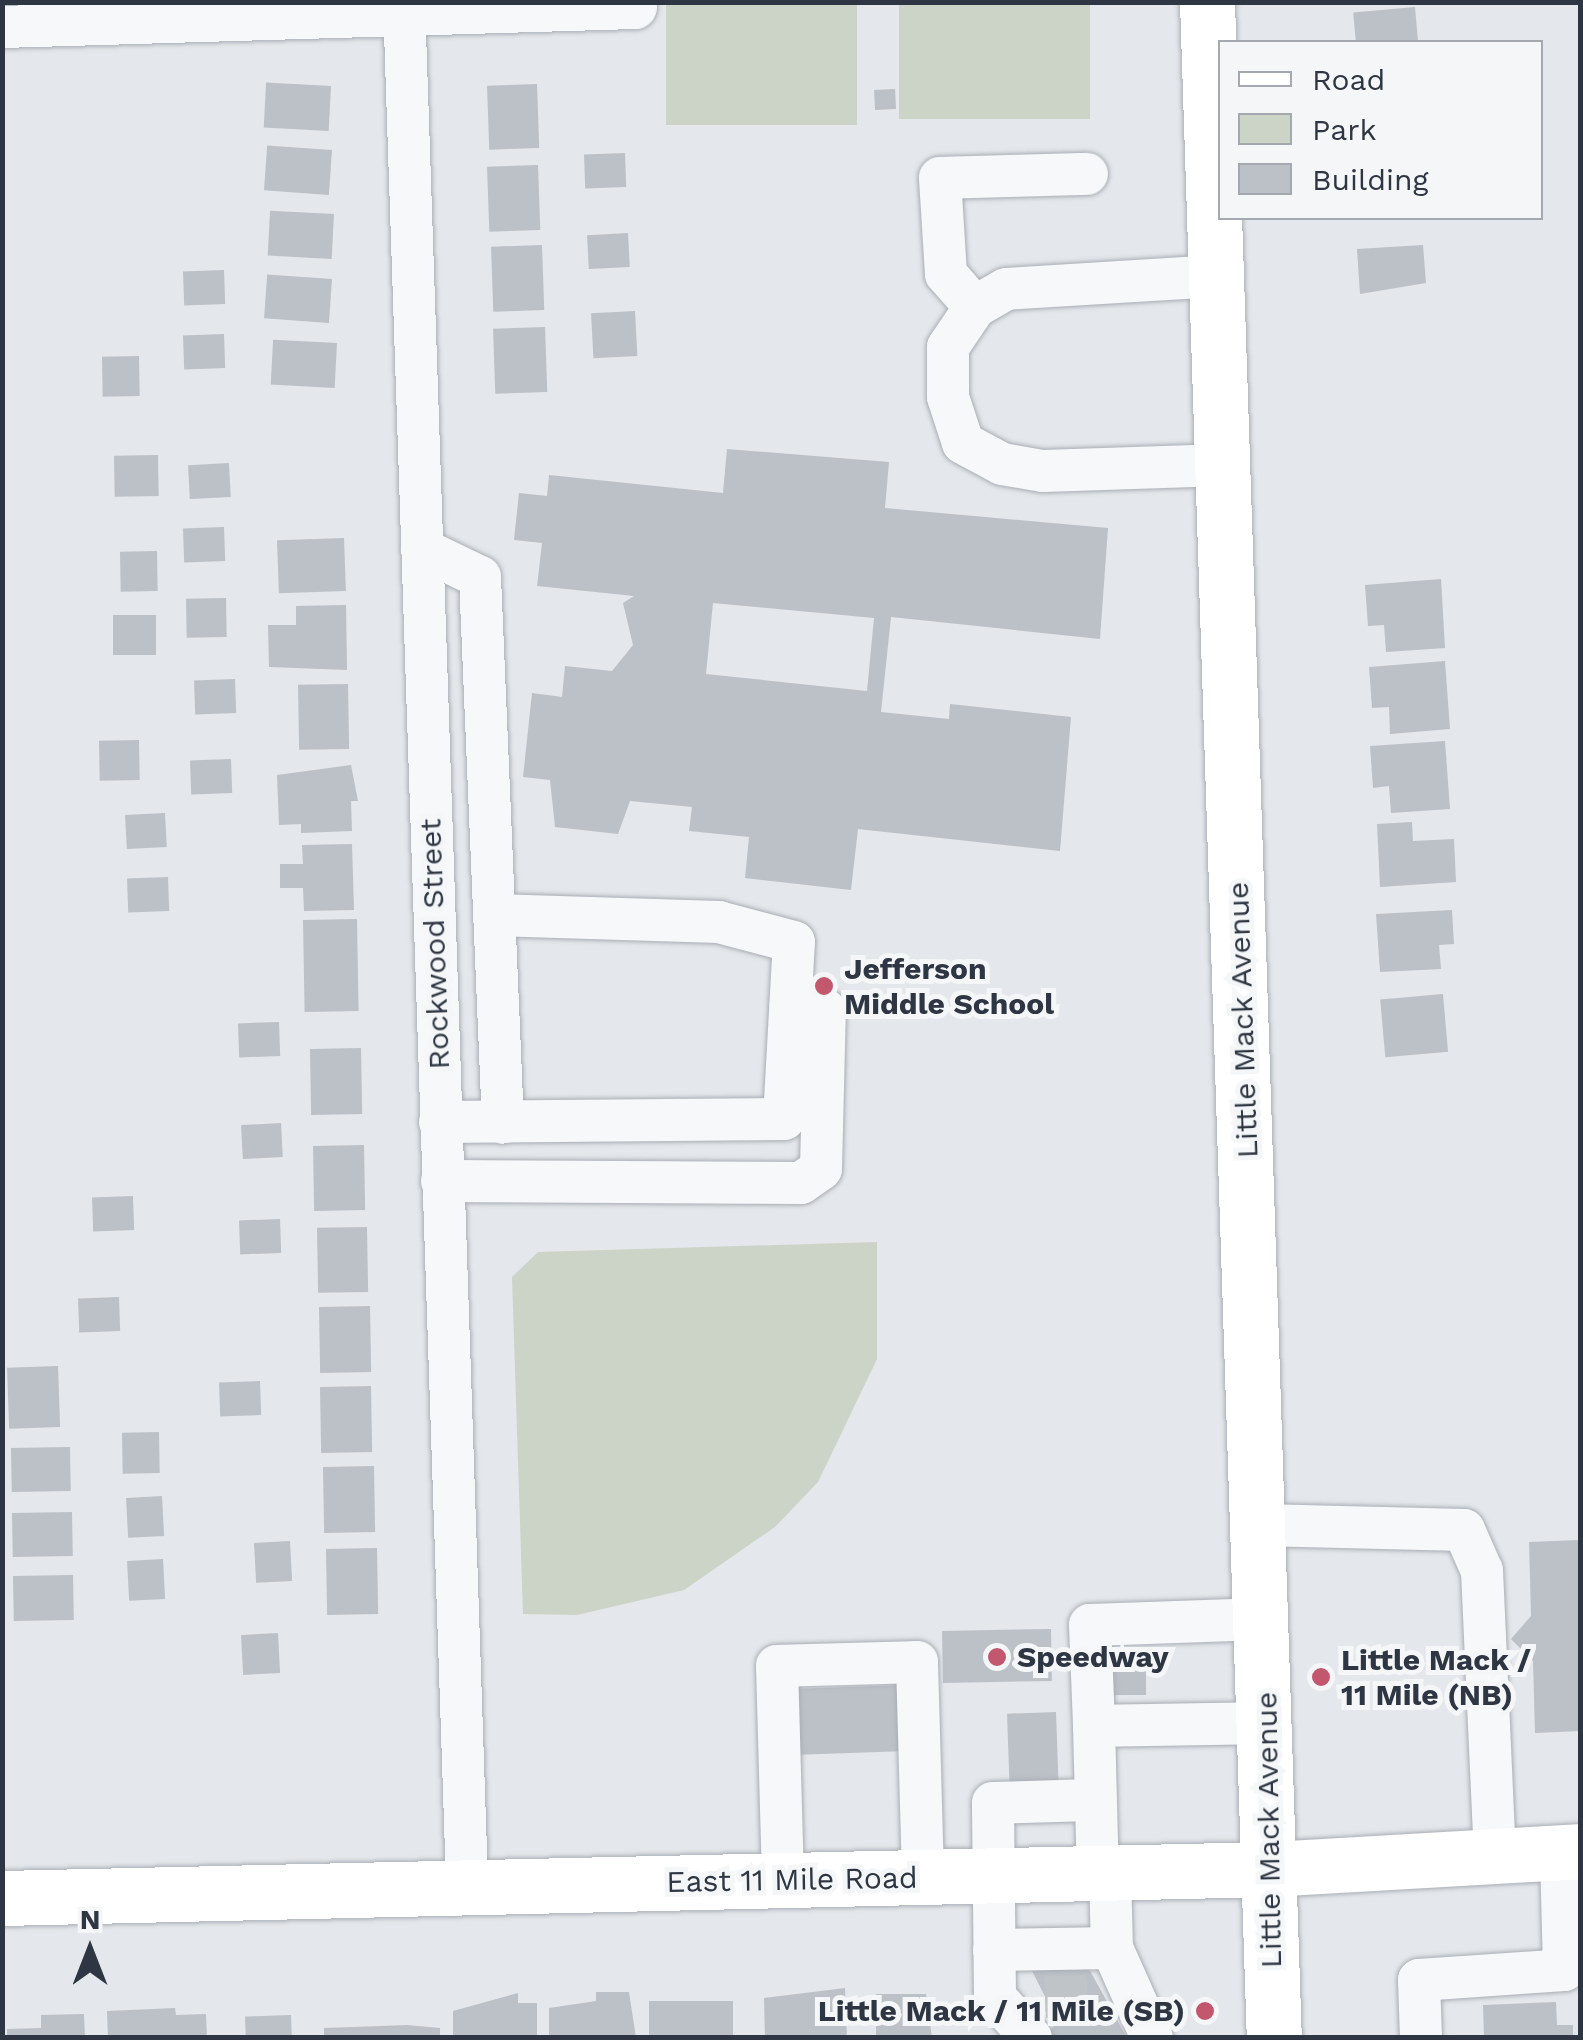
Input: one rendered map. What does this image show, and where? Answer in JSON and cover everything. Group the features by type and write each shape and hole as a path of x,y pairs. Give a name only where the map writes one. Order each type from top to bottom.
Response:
{"main road":[{"name":"Little Mack Avenue","path":"1207,2 1261,1525 1274,2038"},
{"name":"East 11 Mile Road","path":"2,1898 1104,1874 1269,1869 1571,1851"}],"street":[{"path":"2,27 404,9 636,8"},
{"name":"Rockwood Street","path":"404,9 468,1886"},
{"path":"975,307 946,274 940,178 1088,174"},
{"path":"1217,276 1006,289 975,307 948,347 948,397 963,443 1002,464 1043,471 1224,465"},
{"path":"422,549 480,577 502,1123"},
{"path":"432,857 491,856"},
{"path":"440,1122 784,1119 794,942 719,922 494,915"},
{"path":"442,1181 801,1183 821,1169 826,1010 791,1004"},
{"path":"438,1020 499,1017"},
{"path":"1261,1525 1464,1530 1482,1571 1495,1856"},
{"path":"1152,2038 1118,1995 1095,1800 1090,1625 1263,1619"},
{"path":"783,1880 777,1666 916,1662 923,1878"},
{"path":"1094,1726 1266,1723"},
{"path":"1031,2038 994,1996 993,1803 1095,1800"},
{"path":"1422,2038 1419,1980 1564,1970 1571,1851"},
{"path":"994,1950 1112,1948"},
{"path":"994,1996 1044,1997"}],"green space":[{"path":"666,3 857,3 857,125 666,125"},
{"path":"899,3 1090,3 1090,119 899,119"},
{"path":"877,1242 877,1359 818,1482 775,1527 684,1590 577,1615 523,1614 512,1277 538,1252"}],"building":[{"path":"1415,7 1418,40 1356,40 1353,12"},
{"path":"266,83 331,86 329,131 264,128"},
{"path":"537,84 539,148 489,150 487,86"},
{"path":"895,89 896,109 875,110 874,90"},
{"path":"267,145 332,150 329,195 264,190"},
{"path":"625,153 626,187 585,188 584,154"},
{"path":"538,165 540,230 489,232 487,167"},
{"path":"270,211 334,214 332,259 268,256"},
{"path":"628,233 630,267 589,269 587,235"},
{"path":"542,245 544,310 493,312 491,247"},
{"path":"1423,245 1426,283 1360,294 1357,249"},
{"path":"224,270 225,304 184,305 183,271"},
{"path":"267,274 332,279 329,323 264,318"},
{"path":"635,311 637,356 593,358 591,313"},
{"path":"545,327 547,392 495,394 493,329"},
{"path":"224,334 225,368 184,369 183,335"},
{"path":"273,340 337,343 335,388 271,385"},
{"path":"139,356 140,396 103,397 102,357"},
{"path":"727,449 889,462 885,508 1108,528 1100,639 891,617 881,712 949,719 950,704 1071,717 1060,851 858,829 851,890 745,878 749,837 689,831 692,807 630,801 618,834 555,827 550,780 523,777 532,693 562,697 565,666 612,671 633,645 623,603 634,596 537,586 542,543 514,540 519,493 547,496 549,475 723,493","holes":["713,603 874,618 867,691 706,674"]},
{"path":"158,455 159,496 115,497 114,456"},
{"path":"229,463 231,497 190,499 188,465"},
{"path":"224,527 225,561 184,562 183,528"},
{"path":"344,538 346,591 279,593 277,540"},
{"path":"157,551 158,591 121,592 120,552"},
{"path":"1441,579 1445,648 1386,652 1384,625 1368,626 1365,585"},
{"path":"226,598 227,637 187,638 186,599"},
{"path":"346,605 347,670 269,667 268,625 296,625 296,606"},
{"path":"113,615 156,615 156,655 113,655"},
{"path":"1445,661 1450,729 1390,734 1389,707 1372,708 1369,667"},
{"path":"235,679 236,713 195,714 194,680"},
{"path":"348,684 349,749 299,750 298,685"},
{"path":"139,740 140,780 100,781 99,741"},
{"path":"1445,741 1450,809 1391,813 1389,786 1373,788 1370,746"},
{"path":"231,759 232,793 191,794 190,760"},
{"path":"351,765 358,801 351,801 352,831 301,833 301,824 279,825 277,775"},
{"path":"165,813 167,847 127,849 125,815"},
{"path":"1412,822 1413,841 1454,839 1456,882 1380,887 1377,824"},
{"path":"352,844 354,910 304,911 303,888 280,888 280,864 303,864 302,845"},
{"path":"168,877 169,911 128,912 127,878"},
{"path":"1452,910 1454,944 1439,945 1441,969 1380,972 1376,914"},
{"path":"357,919 359,1011 305,1012 303,920"},
{"path":"1443,994 1448,1052 1385,1057 1380,999"},
{"path":"279,1022 280,1056 239,1057 238,1023"},
{"path":"361,1048 362,1114 311,1115 310,1049"},
{"path":"281,1123 283,1157 243,1159 241,1125"},
{"path":"364,1145 365,1210 314,1211 313,1146"},
{"path":"133,1196 134,1230 93,1231 92,1197"},
{"path":"280,1219 281,1253 240,1254 239,1220"},
{"path":"367,1227 368,1292 318,1293 317,1228"},
{"path":"119,1297 120,1331 79,1332 78,1298"},
{"path":"370,1306 371,1372 320,1373 319,1307"},
{"path":"58,1366 60,1427 9,1429 7,1368"},
{"path":"260,1381 261,1415 220,1416 219,1382"},
{"path":"371,1386 372,1452 321,1453 320,1387"},
{"path":"159,1432 160,1473 123,1474 122,1433"},
{"path":"70,1447 71,1491 12,1492 11,1448"},
{"path":"374,1466 375,1532 324,1533 323,1467"},
{"path":"162,1496 164,1536 128,1538 126,1498"},
{"path":"72,1512 73,1556 13,1557 12,1513"},
{"path":"1580,1540 1580,1731 1535,1733 1533,1661 1511,1639 1531,1616 1529,1542"},
{"path":"290,1541 292,1581 256,1583 254,1543"},
{"path":"377,1548 378,1614 327,1615 326,1549"},
{"path":"163,1559 165,1599 129,1601 127,1561"},
{"path":"73,1575 74,1620 14,1621 13,1576"},
{"name":"Speedway","path":"1051,1629 1052,1681 943,1683 942,1631"},
{"path":"278,1633 280,1673 243,1675 241,1635"},
{"path":"1104,1655 1146,1655 1146,1695 1104,1695"},
{"path":"905,1685 907,1751 791,1755 789,1689"},
{"path":"1056,1712 1059,1785 1010,1787 1007,1714"},
{"path":"1088,1967 1127,2038 1042,2038 1058,2022 1031,1969"},
{"path":"845,1988 847,2038 765,2038 764,1998"},
{"path":"596,1992 629,1992 636,2038 549,2038 549,2008 596,2001"},
{"path":"518,1993 518,2003 537,2003 537,2038 453,2038 453,2011"},
{"path":"876,1994 926,1994 932,2038 876,2035"},
{"path":"649,2001 733,2001 733,2038 649,2038"},
{"path":"1556,2002 1557,2025 1573,2025 1573,2038 1484,2038 1483,2005"},
{"path":"175,2008 176,2015 206,2014 207,2038 108,2038 107,2011"},
{"path":"84,2014 85,2038 7,2038 7,2029 41,2028 41,2015"},
{"path":"291,2015 292,2038 246,2038 245,2017"},
{"path":"324,2028 440,2028 440,2038 324,2038"}],"tunnel":[{"path":"1045,1997 1104,1995"}],"place":[{"name":"Jefferson Middle School","path":"824,986"},
{"name":"Speedway","path":"997,1657"},
{"name":"Little Mack / 11 Mile (NB)","path":"1321,1677"},
{"name":"Little Mack / 11 Mile (SB)","path":"1205,2011"}]}
